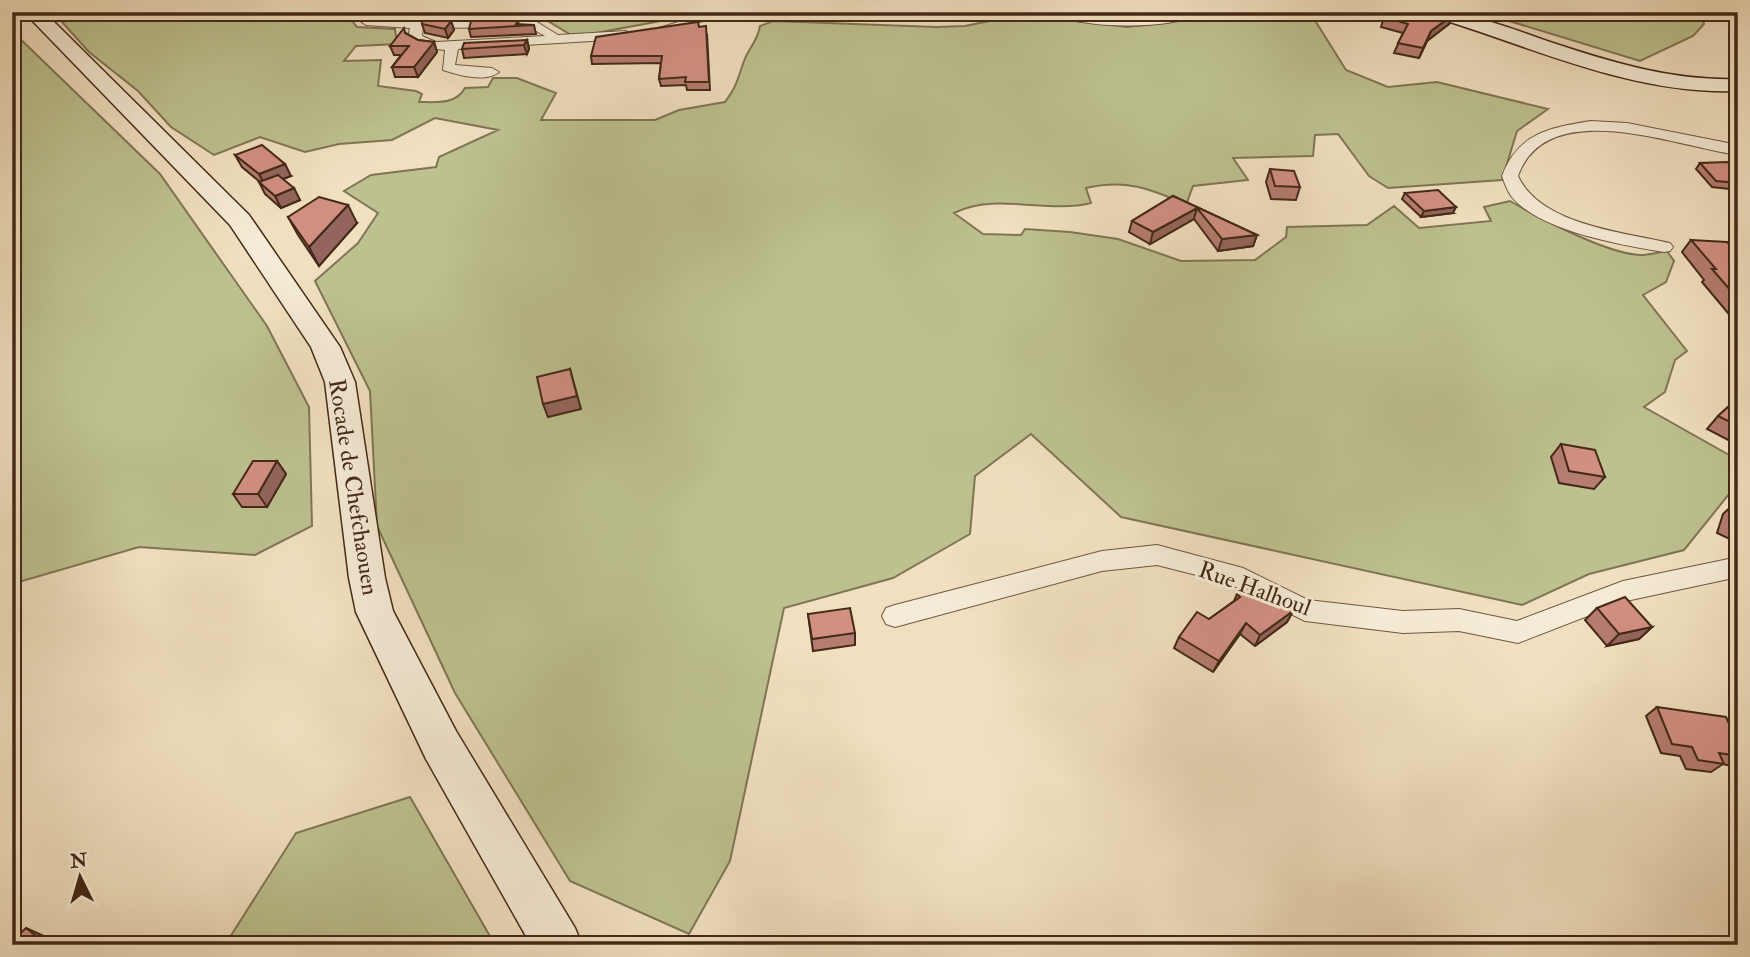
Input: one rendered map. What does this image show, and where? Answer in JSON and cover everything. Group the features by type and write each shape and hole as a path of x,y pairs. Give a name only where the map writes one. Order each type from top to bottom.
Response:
{"main road":[{"name":"Rocade de Chefchaouen","path":"33,12 240,220 325,347 340,382 367,578 375,612 441,745 558,945"},
{"path":"1438,12 1651,78 1689,85 1738,85"},
{"path":"1689,85 1708,95 1738,103"}],"street":[{"path":"353,12 366,21 417,24 532,23 550,33 556,41"},
{"path":"417,24 415,35 421,43 452,46 556,41 651,31 727,12"},
{"path":"1057,12 1079,17 1135,19 1176,18 1194,12"},
{"path":"452,46 448,67 464,72 492,72"},
{"path":"1664,247 1612,238 1540,210 1516,188 1512,164 1519,153 1530,145 1591,126 1634,130 1738,150"},
{"name":"Rue Halhoul","path":"895,616 1102,561 1157,555 1234,575 1305,610 1403,622 1459,620 1518,632 1623,591 1738,567"}],"green space":[{"path":"53,12 345,12 357,27 395,29 397,44 356,46 344,61 381,60 378,86 416,91 422,94 419,102 438,102 451,100 465,88 488,87 493,78 517,78 556,93 541,120 655,120 679,110 725,102 735,86 760,26 773,21 936,27 965,26 1004,18 1040,17 1127,27 1214,17 1216,12 1311,14 1346,70 1388,87 1437,82 1548,109 1517,131 1502,180 1388,188 1369,176 1338,134 1315,135 1313,156 1233,158 1248,180 1193,186 1186,205 1149,190 1113,184 1086,188 1091,203 1074,206 987,204 954,213 983,234 1021,235 1025,229 1070,232 1118,239 1181,261 1255,260 1286,237 1287,227 1367,225 1394,206 1419,228 1491,221 1484,207 1510,201 1574,234 1609,248 1640,255 1667,251 1674,261 1666,282 1643,295 1687,351 1675,360 1665,392 1644,407 1738,460 1738,483 1684,550 1589,574 1522,605 1121,517 1031,434 975,476 970,534 893,578 784,608 730,861 689,934 570,881 455,693 377,526 370,391 315,281 358,243 378,213 344,191 371,175 436,167 439,157 498,130 435,118 392,140 339,144 305,152 260,137 214,155 171,127 138,91 89,52"},
{"path":"520,12 709,12 569,38 571,35 546,20 517,17"},
{"path":"1480,12 1700,12 1704,24 1693,36 1640,61"},
{"path":"12,31 160,174 267,326 309,407 312,526 255,555 139,547 12,584"},
{"path":"410,797 495,945 225,945 296,833"}],"building":[{"path":"870,12 893,12 873,15"},
{"path":"1390,12 1443,12 1453,15 1431,31 1423,48 1398,43 1408,24 1384,17"},
{"path":"422,21 451,21 445,29 422,24"},
{"path":"471,21 518,21 516,24 534,25 469,29"},
{"path":"698,22 699,27 706,26 709,82 685,82 686,77 659,79 662,56 591,56 596,37"},
{"path":"404,28 405,33 418,40 434,42 414,67 392,67 409,46 390,46"},
{"path":"527,40 524,45 462,49 464,43"},
{"path":"262,145 285,164 259,174 235,155"},
{"path":"1728,162 1738,169 1738,183 1716,181 1700,163"},
{"path":"1270,169 1294,171 1300,187 1275,186"},
{"path":"278,175 294,188 275,196 259,182"},
{"path":"1438,190 1456,207 1424,211 1405,193"},
{"path":"1173,196 1257,235 1222,239 1197,208 1153,232 1132,221"},
{"path":"319,197 348,205 309,247 288,217"},
{"path":"1691,240 1727,242 1738,254 1738,299 1712,269 1716,269"},
{"path":"570,369 577,396 543,404 537,377"},
{"path":"1738,398 1738,426 1718,416"},
{"path":"1561,444 1595,450 1605,477 1569,471"},
{"path":"253,461 277,461 258,494 233,494"},
{"path":"1738,502 1738,524 1730,521"},
{"path":"1251,583 1293,611 1260,635 1246,623 1219,661 1179,637 1197,612 1209,619 1240,597 1237,594"},
{"path":"1625,597 1652,627 1619,634 1597,608"},
{"path":"850,608 855,633 812,639 808,614"},
{"path":"1657,707 1726,717 1738,743 1738,756 1719,753 1724,764 1698,760 1692,747 1672,744"},
{"path":"26,928 47,945 12,945 12,941"}]}
